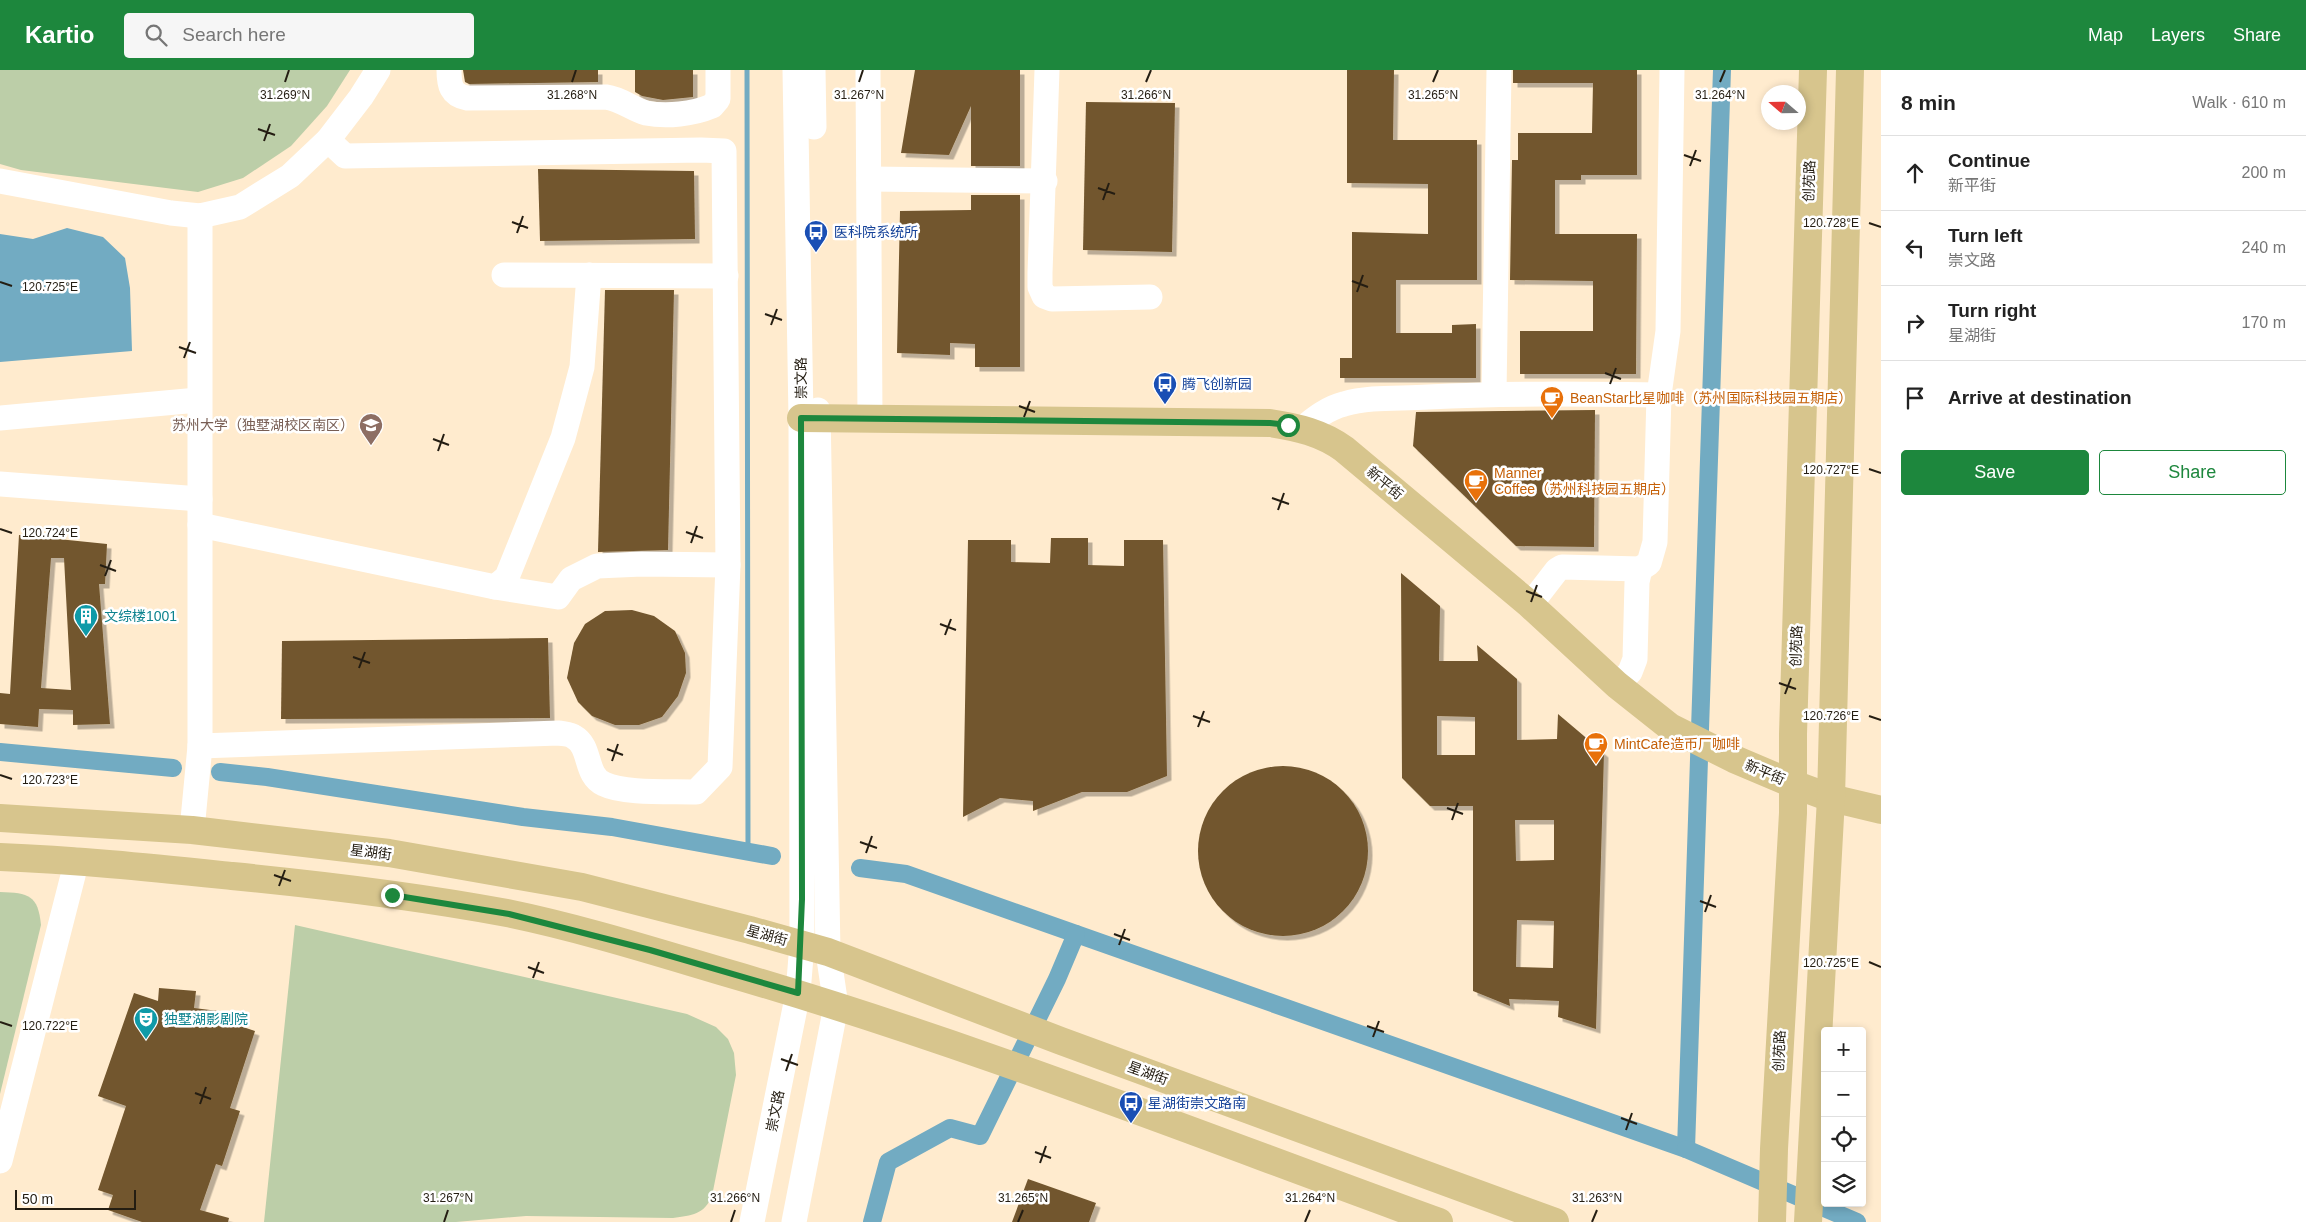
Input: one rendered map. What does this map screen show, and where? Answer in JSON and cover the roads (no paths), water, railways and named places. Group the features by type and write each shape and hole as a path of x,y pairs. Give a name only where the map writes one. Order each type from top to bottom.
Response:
{"main road":[{"name":"创苑路","path":"1772,1222 1774,1149 1793,813 1812,70"},
{"path":"1808,1222 1831,798 1850,70"},
{"name":"新平街","path":"810,419 1270,423 1302,428 1330,439 1344,449 1530,605 1617,685 1670,726 1734,759 1793,784 1831,798 1881,810"},
{"name":"星湖街","path":"0,818 192,830 389,853 582,887 802,944 1555,1222"},
{"path":"0,857 77,860 298,883 509,914 650,950 798,993 994,1058 1197,1135 1439,1222"}],"street":[{"path":"0,181 171,213 200,216 240,207 290,176 328,140 361,97 378,70"},
{"path":"448,70 449,86 457,96 467,98 606,97 619,99 646,113 683,114 712,106 718,99 718,70"},
{"name":"崇文路","path":"795,70 810,419"},
{"name":"崇文路","path":"794,1222 836,1006 828,952 827,890 814,805 810,419 813,70"},
{"path":"868,70 870,419"},
{"path":"1047,70 1040,273 1040,286 1044,296 1052,299 1150,297"},
{"path":"1494,394 1499,70"},
{"path":"1617,685 1630,672 1635,659 1637,582 1640,569 1649,562 1655,542 1659,395 1668,331 1672,70"},
{"path":"200,746 559,733 574,737 584,749 593,776 604,784 622,789 696,792 720,767 728,565 724,151 345,156 328,140"},
{"path":"869,179 1044,181"},
{"path":"192,830 200,746 198,400 200,216"},
{"path":"504,274 726,276"},
{"path":"494,587 506,577 563,438 582,367 589,276"},
{"path":"1302,428 1315,418 1345,403 1370,400 1494,394 1659,395"},
{"path":"0,418 198,400"},
{"path":"0,484 200,499"},
{"path":"200,525 494,587 558,597 571,579 596,566 642,564 728,565"},
{"path":"1530,605 1557,570 1562,567 1640,569"},
{"name":"崇文路","path":"752,1222 798,993 802,944 802,880 814,805"},
{"path":"0,1162 77,860"}],"water":[{"path":"67,228 103,237 125,258 130,288 132,351 0,362 0,234 33,239"}],"waterway":[{"path":"747,70 748,853"},
{"path":"860,868 906,874 1686,1149 1722,70"},
{"path":"0,752 173,768"},
{"path":"220,772 267,777 523,817 612,827 772,856"},
{"path":"872,1222 888,1162 950,1128 980,1136 1057,979 1076,934"},
{"path":"1686,1149 1857,1222"}],"place":[{"name":"医科院系统所","path":"816,253"},
{"name":"腾飞创新园","path":"1165,405"},
{"name":"BeanStar比星咖啡（苏州国际科技园五期店）","path":"1552,419"},
{"name":"苏州大学（独墅湖校区南区）","path":"371,446"},
{"name":"Manner Coffee（苏州科技园五期店）","path":"1476,502"},
{"name":"文综楼1001","path":"86,637"},
{"name":"MintCafe造币厂咖啡","path":"1596,765"},
{"name":"独墅湖影剧院","path":"146,1040"},
{"name":"星湖街崇文路南","path":"1131,1124"}]}
